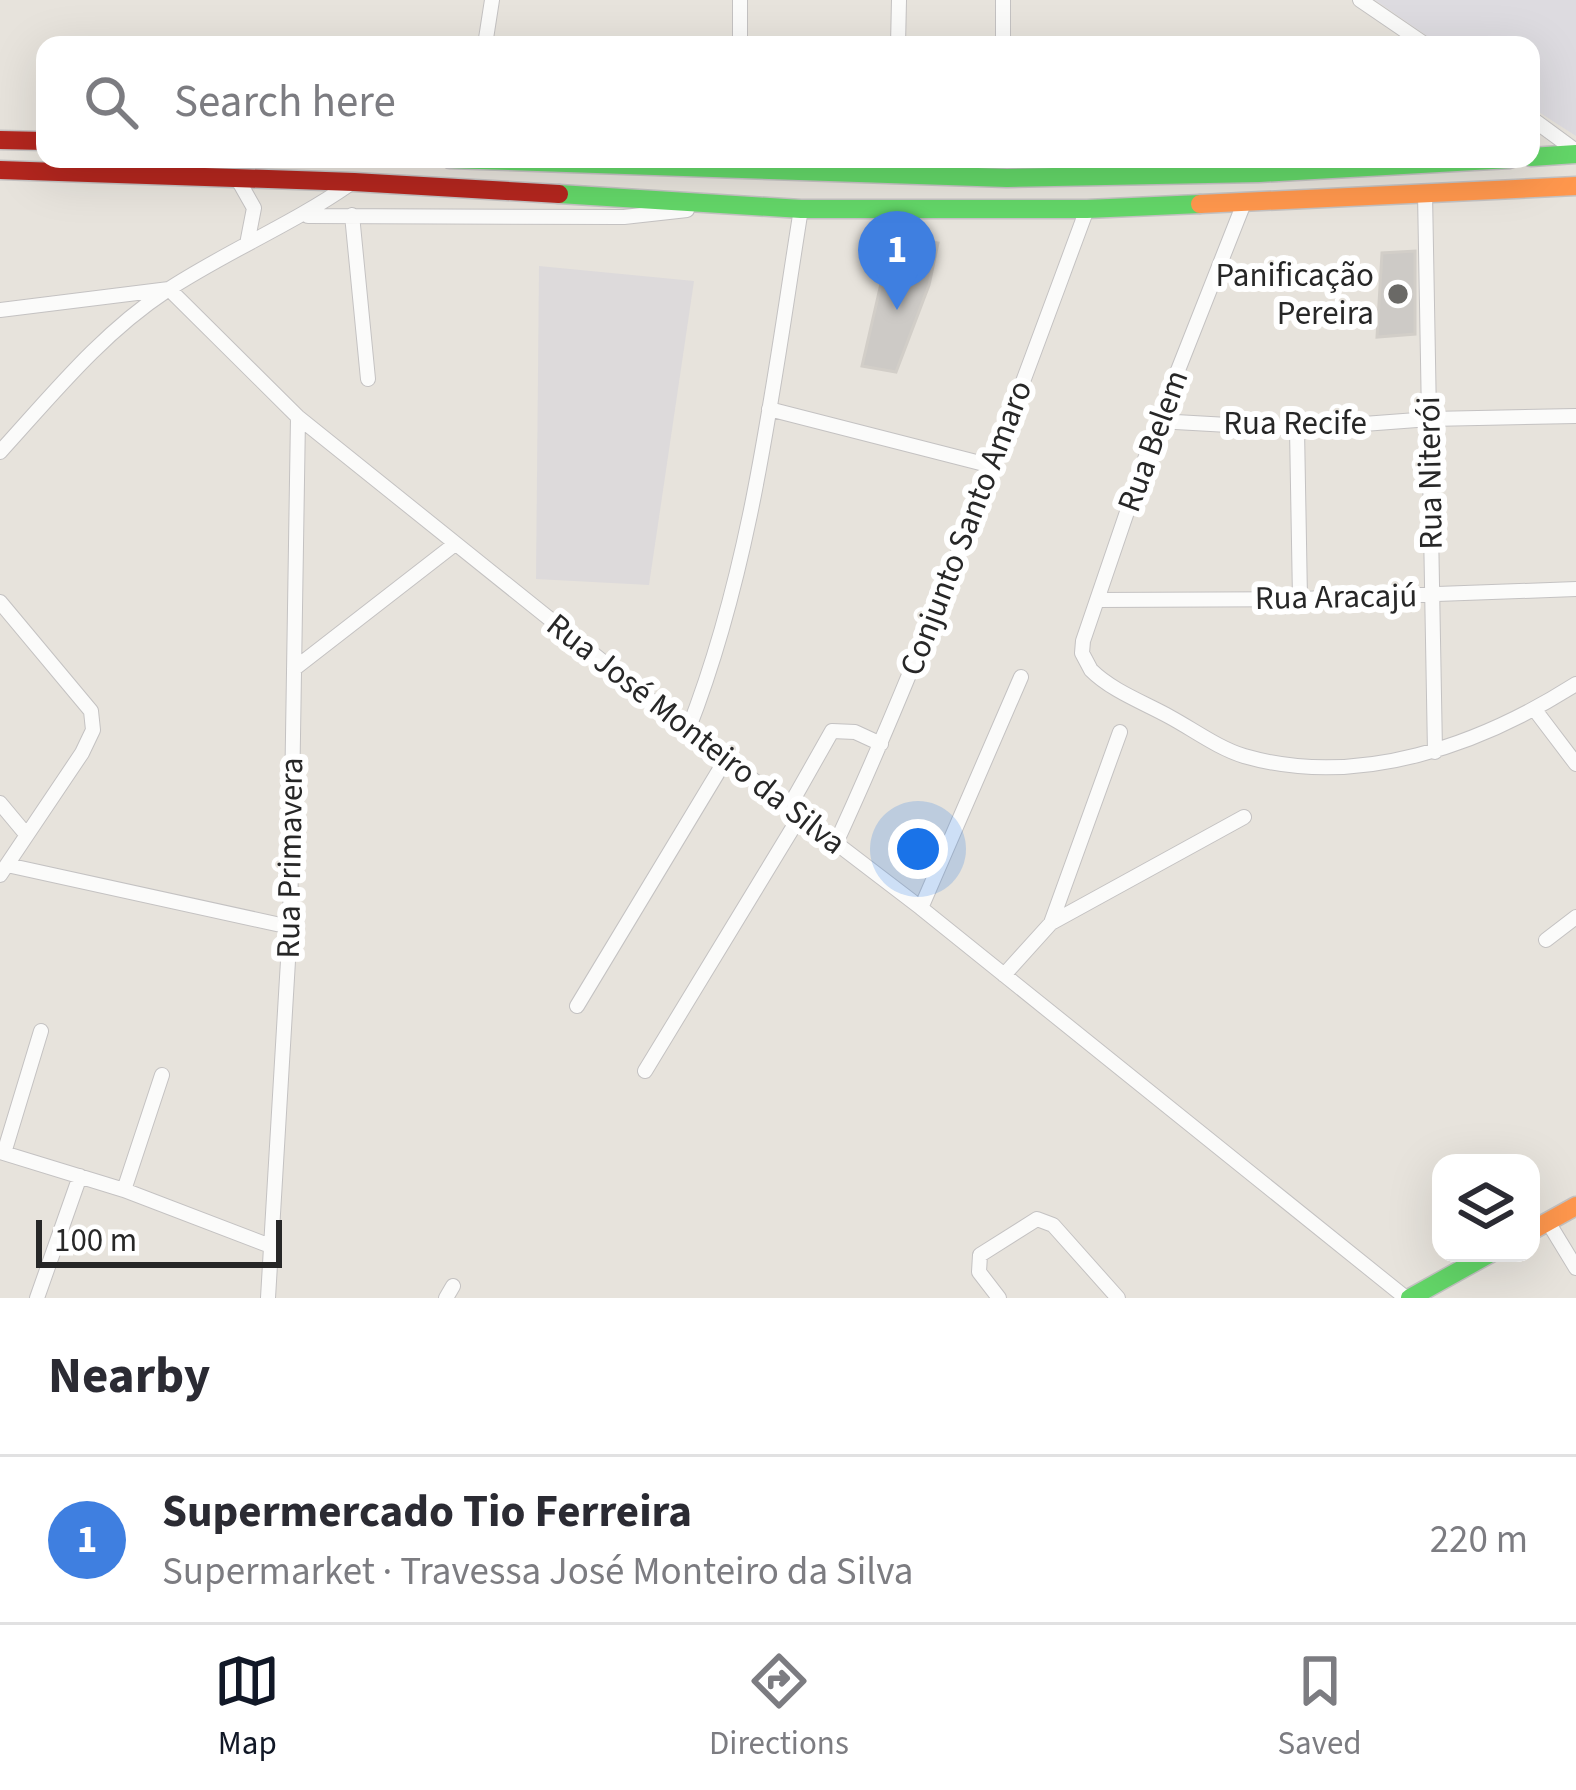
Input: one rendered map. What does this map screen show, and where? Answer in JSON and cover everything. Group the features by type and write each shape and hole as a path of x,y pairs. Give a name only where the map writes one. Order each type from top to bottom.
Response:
{"main road":[{"path":"0,140 36,142"},
{"path":"1540,157 1576,153"},
{"path":"951,168 1365,168"},
{"path":"0,170 354,182 802,209 1087,208 1576,186"},
{"path":"1540,1226 1576,1206"},
{"path":"1408,1298 1474,1262"}],"street":[{"path":"486,36 492,0"},
{"path":"740,0 740,36"},
{"path":"898,36 899,0"},
{"path":"1003,0 1004,36"},
{"path":"1360,0 1413,36"},
{"path":"1540,125 1576,153"},
{"path":"237,178 254,208 247,244"},
{"path":"0,452 124,321 169,289 305,216 354,182"},
{"name":"Rua Niterói","path":"1425,193 1435,752"},
{"path":"305,216 624,217 673,213 709,203"},
{"name":"Rua Belem","path":"1244,203 1158,422 1082,653 1100,679 1243,756 1316,765 1386,763 1435,752"},
{"name":"Conjunto Santo Amaro","path":"836,843 881,744 992,466 1087,208"},
{"path":"688,730 726,625 802,209"},
{"path":"352,215 368,379"},
{"path":"0,310 169,289"},
{"name":"Rua José Monteiro da Silva","path":"169,289 298,417 1408,1298"},
{"path":"769,409 992,466"},
{"name":"Rua Recife","path":"1158,422 1297,429 1430,419 1576,416"},
{"name":"Rua Primavera","path":"268,1298 290,927 298,417"},
{"path":"1297,429 1300,599"},
{"path":"294,669 455,544"},
{"name":"Rua Aracajú","path":"1097,600 1300,599 1576,589"},
{"path":"0,602 91,711 94,724 91,737 3,870 290,927"},
{"path":"921,908 1022,677"},
{"path":"1435,752 1535,710 1576,684"},
{"path":"1535,710 1576,764"},
{"path":"645,1071 795,812 832,730 854,732 881,744"},
{"path":"1051,923 1120,732"},
{"path":"578,1006 725,759"},
{"path":"0,803 25,833"},
{"path":"1004,975 1051,923 1244,818"},
{"path":"1546,940 1576,917"},
{"path":"40,1031 2,1153 124,1190 274,1247"},
{"path":"124,1190 162,1075"},
{"path":"38,1298 80,1177"},
{"path":"999,1298 979,1273 980,1255 1030,1221 1042,1219 1053,1225 1118,1298"},
{"path":"1540,1226 1576,1268"}],"shaded area":[{"path":"1375,0 1576,0 1576,136 1540,113 1540,36 1427,36"},
{"path":"539,266 694,281 649,585 536,579"}],"building":[{"path":"892,236 938,243 929,285 896,372 862,366"},
{"name":"Panificação Pereira","path":"1415,251 1415,334 1377,337 1382,253"}],"traffic: fast":[{"path":"1540,156 1576,154"},
{"path":"714,168 1007,178 1349,168"},
{"path":"559,194 801,209 1200,204"},
{"path":"1410,1298 1475,1262"}],"traffic: slow":[{"path":"1200,204 1576,186"},
{"path":"1540,1226 1576,1206"}],"traffic: jam":[{"path":"0,140 36,141"},
{"path":"0,170 559,194"}],"place":[{"name":"Panificação Pereira","path":"1398,294"},
{"name":"Supermercado Tio Ferreira","path":"897,310"}]}
